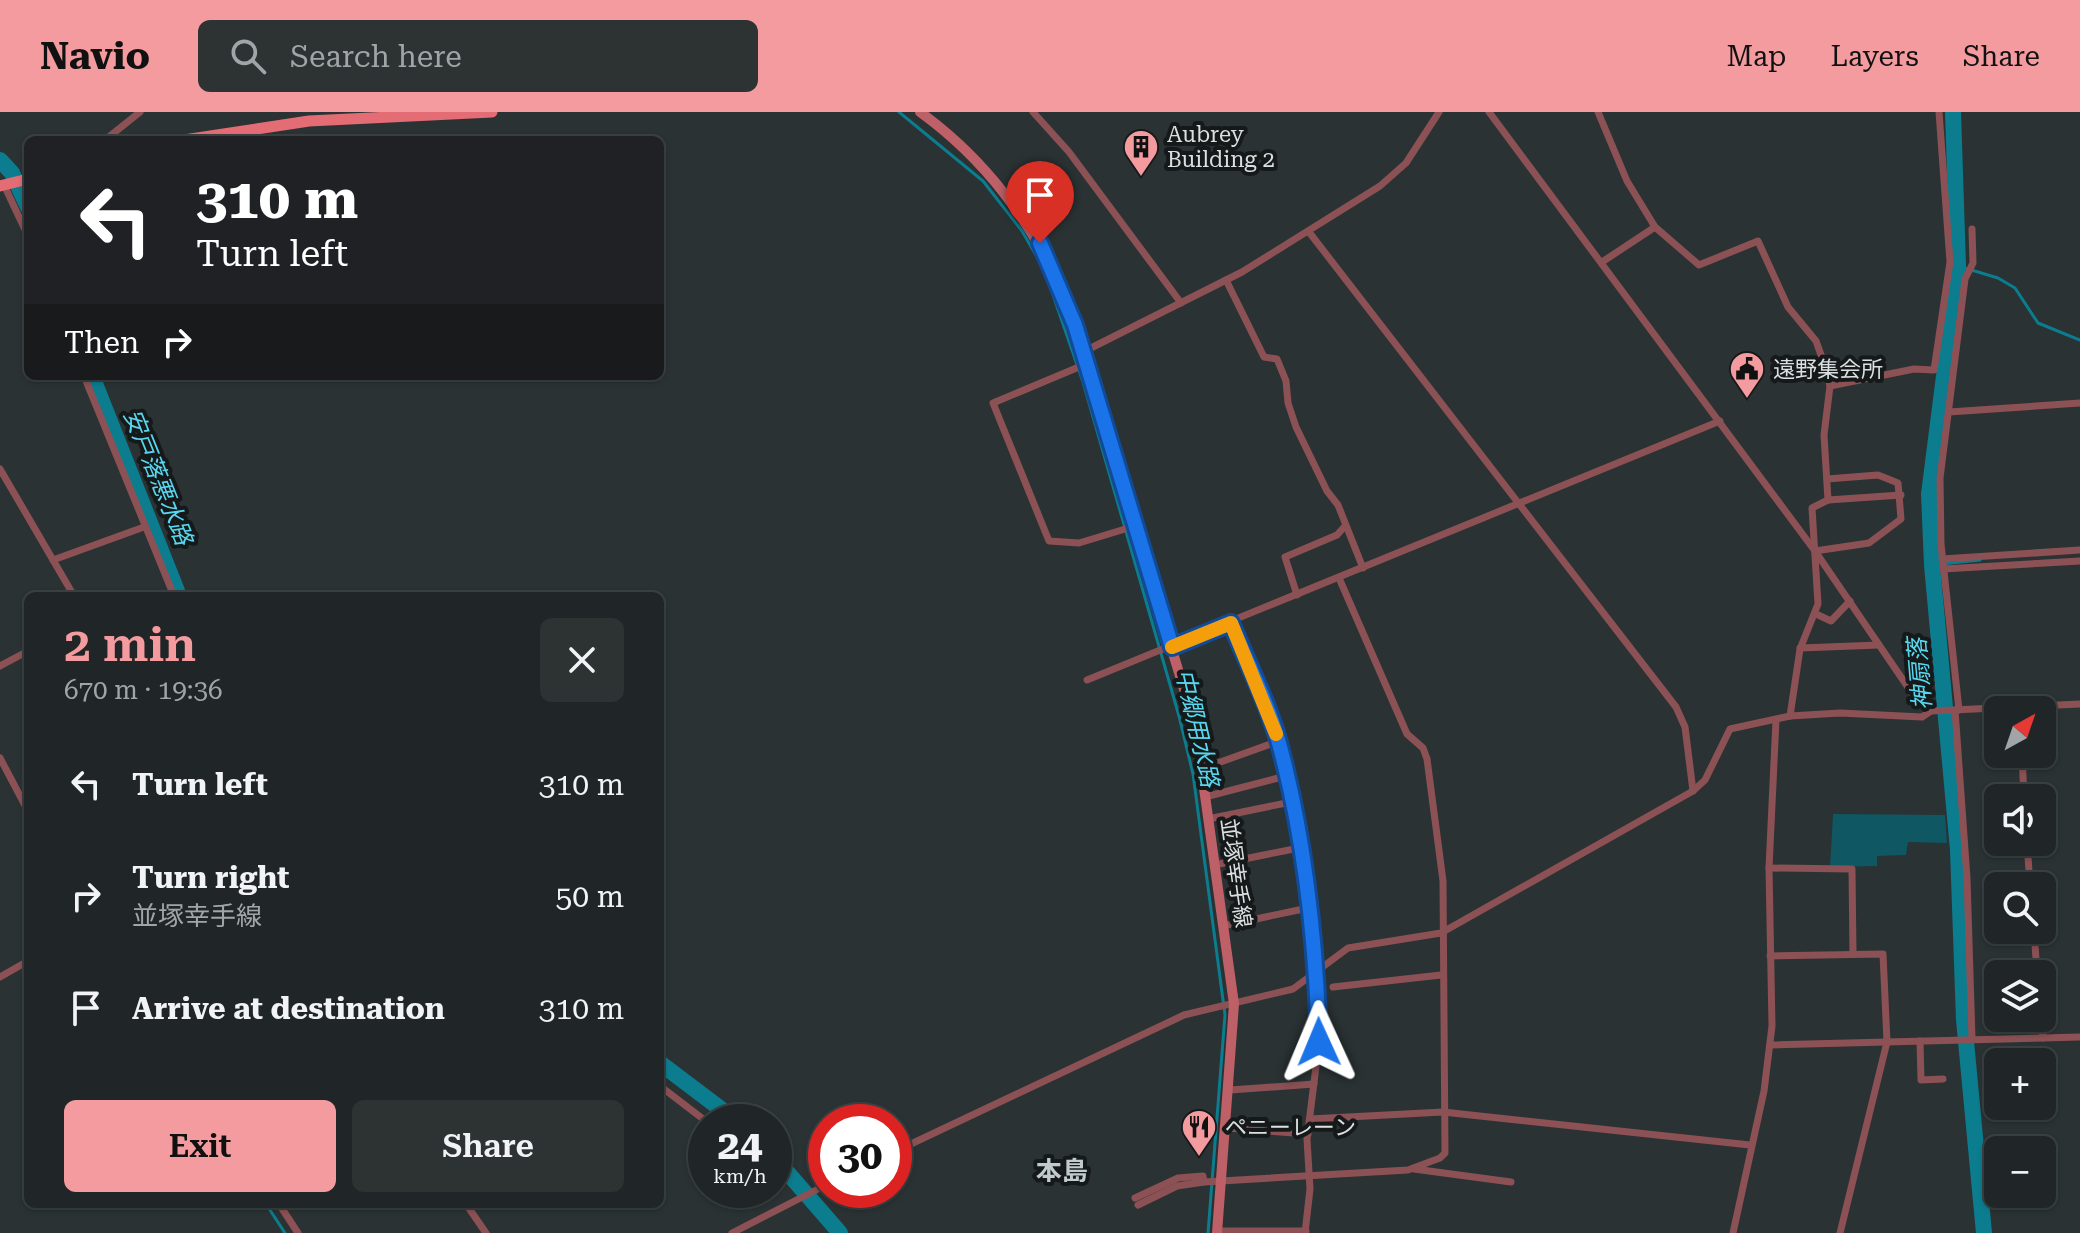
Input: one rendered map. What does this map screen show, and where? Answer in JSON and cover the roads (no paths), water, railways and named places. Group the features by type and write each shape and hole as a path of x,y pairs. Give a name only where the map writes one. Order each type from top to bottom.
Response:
{"main road":[{"path":"210,136 309,121 492,112"},
{"name":"並塚幸手線","path":"920,112 967,150 1017,206 1040,243 1063,292 1187,699 1201,769 1234,1004 1218,1232"},
{"path":"4,185 24,179"}],"street":[{"path":"110,136 140,112"},
{"path":"1033,112 1069,152 1181,303"},
{"path":"1083,352 1226,280 1309,232 1393,177 1439,112"},
{"path":"1489,112 1815,551 1913,695 1931,711"},
{"path":"1598,112 1627,181 1655,227 1699,265 1758,241 1788,307 1816,341 1830,386 1824,435 1828,500"},
{"path":"1830,386 1914,369 1934,370 1949,276 1939,112"},
{"path":"4,185 24,228"},
{"path":"1602,262 1655,227"},
{"path":"1972,229 1973,263 1965,279 1940,478 1942,559 1957,710 1967,878 1972,1039"},
{"path":"1309,232 1682,717 1693,791"},
{"path":"1949,276 1965,279"},
{"path":"1226,280 1264,357 1277,359 1283,370 1288,403 1296,427 1363,568"},
{"path":"1086,364 993,403 1049,541 1079,543 1135,526"},
{"path":"86,380 172,592"},
{"path":"1949,412 2080,403"},
{"path":"1087,680 1720,421"},
{"path":"0,469 72,592"},
{"path":"1815,551 1875,540 1901,519 1898,483 1878,475 1827,479"},
{"path":"1790,716 1800,648 1816,614 1819,595 1812,508 1828,500 1901,495"},
{"path":"1297,595 1285,557 1337,535 1345,526"},
{"path":"53,560 144,527"},
{"path":"1942,559 2080,550"},
{"path":"1943,569 2080,561"},
{"path":"1339,578 1407,734 1423,748 1427,759 1443,881 1441,975 1445,1153 1412,1169"},
{"path":"1816,614 1831,621 1850,601"},
{"path":"1218,1232 1306,1232 1308,1134 1319,1042 1317,971 1279,741 1231,623"},
{"path":"1800,648 1879,645"},
{"path":"0,666 24,653"},
{"path":"2056,706 2080,704"},
{"path":"912,1143 1184,1015 1293,989 1348,948 1441,933 1693,791 1705,780 1730,729 1790,716 1840,713 1922,717 1931,711 1984,710"},
{"path":"1733,1233 1764,1091 1770,1045 1769,868 1776,720"},
{"path":"1201,769 1279,741"},
{"path":"0,758 24,803"},
{"path":"1205,797 1286,776"},
{"path":"1208,819 1291,802"},
{"path":"1214,865 1299,848"},
{"path":"1769,868 1852,869 1853,954"},
{"path":"1223,926 1308,908"},
{"path":"1770,956 1883,954 1887,1042 1840,1233"},
{"path":"0,977 24,963"},
{"path":"1333,987 1441,975"},
{"path":"2042,1032 2043,1038"},
{"path":"1770,1045 2080,1037"},
{"path":"1920,1041 1921,1080 1943,1079"},
{"path":"1230,1090 1314,1084"},
{"path":"664,1089 688,1107"},
{"path":"1310,1119 1443,1112 1750,1145"},
{"path":"1227,1128 1308,1134"},
{"path":"1137,1201 1177,1186 1204,1182 1412,1169 1511,1182"},
{"path":"732,1233 808,1194"},
{"path":"282,1208 298,1233"},
{"path":"469,1208 486,1233"}],"waterway":[{"name":"中郷用水路","path":"899,112 983,181 1022,231 1044,269 1083,382 1179,716 1193,774 1225,1015 1208,1233"},
{"name":"神扇落","path":"1953,112 1958,266 1929,494 1932,565 1958,850 1964,1020 1984,1233"},
{"name":"安戸落悪水路","path":"0,160 12,173 24,198"},
{"path":"1958,266 1998,278 2015,288 2038,323 2080,340"},
{"name":"安戸落悪水路","path":"94,380 177,592"},
{"path":"1932,565 1980,560"},
{"name":"安戸落悪水路","path":"664,1066 714,1104"},
{"name":"安戸落悪水路","path":"792,1178 840,1233"},
{"path":"269,1208 285,1233"}],"place":[{"name":"Aubrey Building 2","path":"1141,178"},
{"name":"遠野集会所","path":"1747,400"},
{"name":"ペニーレーン","path":"1199,1158"}],"district":[{"name":"本島","path":"1062,1171"}]}
